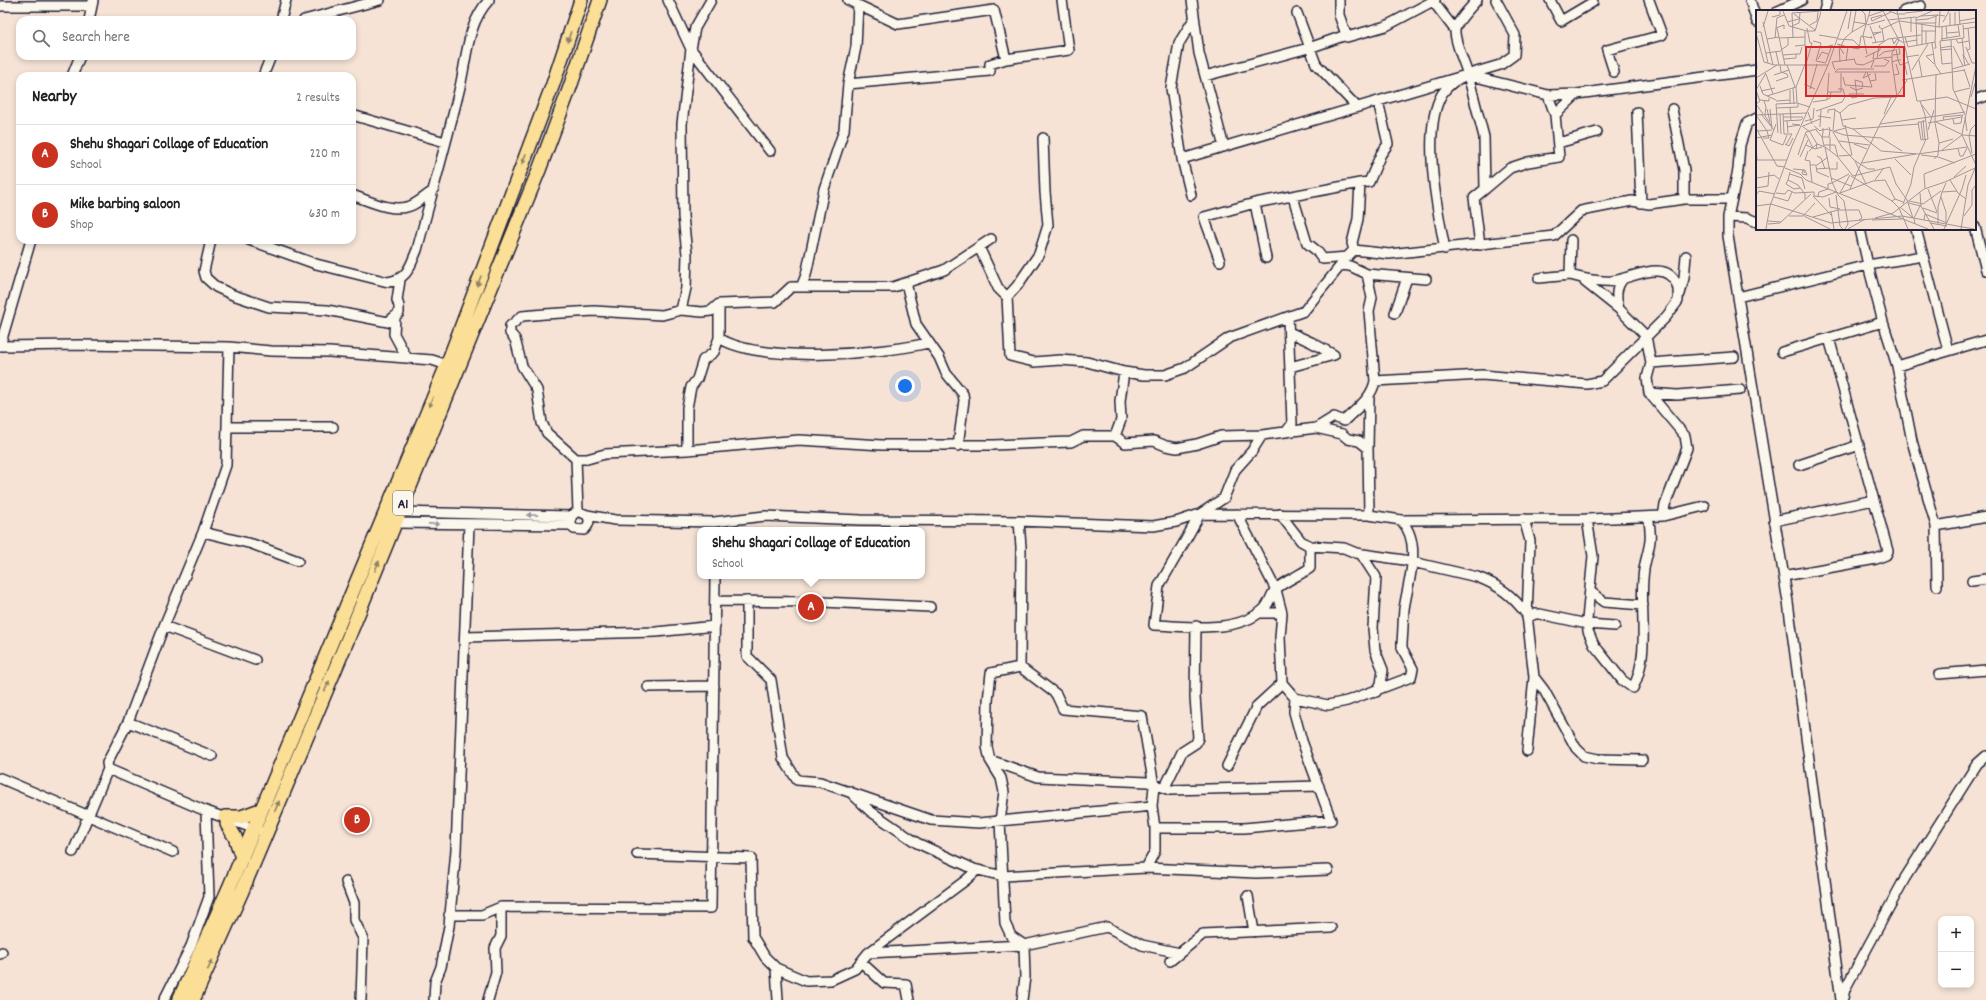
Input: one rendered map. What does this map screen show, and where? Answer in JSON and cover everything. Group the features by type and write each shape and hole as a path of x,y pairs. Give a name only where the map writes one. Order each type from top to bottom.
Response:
{"highway":[{"name":"A1","path":"179,1000 242,858 258,834 260,810 447,365 553,84 581,0"},
{"name":"A1","path":"193,1000 216,952 258,834 397,517 539,170 569,90 600,0"},
{"path":"242,858 235,837 226,821 260,810"}],"street":[{"path":"282,16 286,0"},
{"path":"319,16 380,0"},
{"path":"260,244 316,264 388,282 400,280 408,273 417,250 460,90 471,33 476,20 489,0"},
{"path":"668,0 691,49 770,151"},
{"path":"681,310 686,288 687,254 684,216 682,124 695,28 711,0"},
{"path":"848,0 898,24 994,10 1006,59"},
{"path":"848,84 990,71 990,64 1006,59 1069,50 1062,0"},
{"path":"1192,0 1199,54 1224,147"},
{"path":"1339,0 1339,15 1346,36"},
{"path":"1205,76 1386,26 1433,0 1455,30 1458,46 1468,75 1484,137 1486,188"},
{"path":"1455,30 1458,23 1477,0"},
{"path":"1182,159 1500,66 1514,55 1515,35 1496,0"},
{"path":"1550,0 1562,21 1593,2"},
{"path":"1614,72 1607,50 1662,35 1649,0"},
{"path":"1750,0 1756,18"},
{"path":"1780,10 1802,0"},
{"path":"1824,10 1827,0"},
{"path":"0,6 93,3 90,16"},
{"path":"802,286 806,275 824,189 844,130 848,84 856,47 858,5"},
{"path":"1907,10 1921,6"},
{"path":"1297,13 1312,47 1316,64 1357,107"},
{"path":"1191,195 1182,159 1171,88 1179,43 1194,19"},
{"path":"74,72 78,60"},
{"path":"265,72 269,60"},
{"path":"1444,248 1435,198 1432,143 1435,111 1442,94 1458,78 1468,75 1548,96 1577,94 1756,70"},
{"path":"1555,115 1577,94"},
{"path":"1480,245 1474,198 1510,168 1528,162 1559,157 1555,115 1548,96"},
{"path":"1976,100 1986,96"},
{"path":"1220,261 1204,217 1255,203 1369,182 1381,154 1388,144 1378,101"},
{"path":"1672,109 1684,170 1684,199"},
{"path":"1637,112 1641,203"},
{"path":"356,115 445,142"},
{"path":"1756,118 1747,123 1740,145 1728,217 1728,236 1784,576 1808,740 1842,1000"},
{"path":"1558,143 1597,132"},
{"path":"1007,297 1017,286 1038,254 1048,225 1043,138"},
{"path":"1354,250 1352,243 1358,219 1360,183"},
{"path":"356,196 392,208 402,209 412,206 432,192"},
{"path":"1293,197 1307,243 1317,251 1323,259 1347,257 1354,250"},
{"path":"1354,250 1369,253 1389,254 1554,236 1581,211 1632,201 1649,204 1684,199 1732,199"},
{"path":"1255,203 1266,258"},
{"path":"1728,217 1747,218 1756,222"},
{"path":"1860,230 1883,322 1897,366 1912,441 1936,526 1937,586"},
{"path":"1916,230 1948,350"},
{"path":"1976,230 1986,270"},
{"path":"991,238 944,270 893,287 791,287 775,302 719,304 711,311 702,312 681,310 662,315 594,311 522,316 510,326 510,333 515,339 522,366 537,390 542,423 547,433 576,458 587,459 605,454 638,451 687,450 799,440 882,445 958,446 1071,442 1083,436 1115,436 1125,443 1154,441 1166,446 1177,448 1197,444 1221,436 1262,435 1316,428 1342,434 1348,439 1359,441 1368,448"},
{"path":"1570,275 1571,240"},
{"path":"30,244 0,346 79,345 229,347 271,351 329,352 432,360 447,365"},
{"path":"210,244 204,271 206,278 216,287 233,296 269,307 327,310 388,322 395,318 399,313 399,306 396,300 400,280"},
{"path":"979,247 998,288 1007,297 1010,356 1034,362 1060,360 1087,362 1124,372 1144,375 1165,375 1186,368 1229,338 1304,311 1341,265 1350,266 1367,274 1426,279"},
{"path":"1375,380 1482,375 1548,381 1596,383 1602,381 1678,301 1684,278 1686,256"},
{"path":"1738,297 1868,265 1923,256"},
{"path":"1539,278 1570,275 1579,278 1606,281 1624,278 1648,270 1663,272 1671,277 1677,286 1678,301"},
{"path":"1367,274 1372,298 1369,311 1375,380 1369,397 1369,515"},
{"path":"1395,313 1407,278"},
{"path":"1579,278 1593,287 1620,309 1646,336 1651,363 1647,378 1648,393 1683,432 1687,442 1684,456 1665,505 1663,516"},
{"path":"1620,309 1617,292 1619,283 1624,278"},
{"path":"906,283 916,324 939,357 946,373 963,394 964,400 958,446"},
{"path":"687,450 687,408 691,387 697,379 703,360 714,352 719,338 719,304"},
{"path":"395,318 394,334 407,358"},
{"path":"1286,432 1292,424 1288,318"},
{"path":"1782,352 1883,322"},
{"path":"1288,332 1334,355 1290,367"},
{"path":"719,338 762,352 798,354 873,352 903,349 928,343"},
{"path":"1784,576 1876,559 1886,555 1888,551 1828,338"},
{"path":"1897,366 1986,340"},
{"path":"73,852 108,769 108,763 128,722 164,626 203,532 226,465 229,347"},
{"path":"1651,363 1734,357"},
{"path":"1115,436 1121,420 1120,400 1124,372"},
{"path":"1648,393 1677,395 1740,390"},
{"path":"1316,428 1334,417 1344,420 1369,397"},
{"path":"228,427 333,427"},
{"path":"397,517 469,525 574,518 588,515 615,520 714,526 765,516 861,520 1019,521 1153,526 1176,522 1200,514 1224,498 1236,470 1252,451 1262,435"},
{"path":"1799,465 1859,445"},
{"path":"576,458 574,518 579,531 588,526 615,520"},
{"path":"1774,520 1874,500"},
{"path":"1200,514 1369,515 1401,520 1587,518 1663,516 1704,506"},
{"path":"1200,514 1159,586 1154,625 1196,626 1238,624 1258,613 1268,605 1276,590 1310,568 1310,546"},
{"path":"1237,514 1276,590 1282,613 1280,637 1282,684 1295,698 1328,705 1348,701 1376,692 1404,681 1411,677 1413,673 1412,665 1402,648 1404,610 1413,562 1410,536 1406,525 1401,520"},
{"path":"1280,514 1298,538 1310,546 1339,547 1361,554 1413,562 1488,581 1512,596 1527,616"},
{"path":"588,515 588,526"},
{"path":"397,517 574,518"},
{"path":"1587,518 1593,556 1587,624 1594,645 1622,680 1633,688 1638,676 1643,654 1643,574 1652,533 1648,517"},
{"path":"1936,526 1986,517"},
{"path":"1524,519 1530,541 1527,616 1534,677 1527,751"},
{"path":"1019,521 1021,547 1020,667"},
{"path":"434,1000 435,982 441,967 449,915 456,850 469,525"},
{"path":"203,532 252,544 298,561"},
{"path":"1361,554 1376,577 1373,628 1375,650 1383,670 1381,684 1376,692"},
{"path":"449,915 482,915 501,907 711,908 715,579"},
{"path":"1972,581 1986,579"},
{"path":"1590,592 1604,602 1643,605"},
{"path":"715,601 822,602 930,607"},
{"path":"748,602 746,656 771,680 783,758 797,780 820,782 931,820 979,823 1152,806"},
{"path":"1258,613 1282,613"},
{"path":"1527,616 1540,614 1587,624 1615,626"},
{"path":"164,626 254,660"},
{"path":"465,637 656,632 715,626"},
{"path":"1165,787 1182,752 1196,743 1198,738 1195,697 1196,626"},
{"path":"1024,945 1017,941 1008,931 1004,913 1000,821 1004,792 1001,778 990,760 987,747 988,701 991,673 1020,667 1056,694 1063,709 1142,716 1153,783 1152,806 1156,828 1155,851 1146,868"},
{"path":"1939,674 1986,670"},
{"path":"1534,677 1544,690 1576,748 1584,756 1598,759 1642,760"},
{"path":"1227,766 1257,706 1282,684"},
{"path":"648,687 714,686"},
{"path":"1156,828 1244,828 1331,820 1320,786 1302,741 1294,712 1295,698"},
{"path":"128,722 212,756"},
{"path":"1842,1000 1845,989 1905,878 1977,764 1986,756"},
{"path":"990,760 1032,775 1047,778 1153,783 1170,790 1320,786"},
{"path":"108,769 258,834"},
{"path":"0,778 88,817 173,852"},
{"path":"849,792 870,811 917,843 977,870 1003,876 1146,868 1256,873 1328,870"},
{"path":"164,1000 191,946 209,896 209,812"},
{"path":"637,854 751,858 753,937 765,957 776,968 806,981 831,980 854,969 868,953 966,880 977,870"},
{"path":"346,882 354,903 354,920 363,938 361,1000"},
{"path":"1248,896 1254,932"},
{"path":"488,1000 496,972 495,948 501,936 501,907"},
{"path":"868,953 1024,945 1107,927 1142,945 1180,953"},
{"path":"1170,961 1203,934 1332,928"},
{"path":"1022,1000 1025,976 1024,945"},
{"path":"861,962 884,983 906,984 909,1000"},
{"path":"776,968 778,1000"}],"place":[{"name":"Shehu Shagari Collage of Education","path":"811,607"},
{"name":"Mike barbing saloon","path":"357,820"}]}
